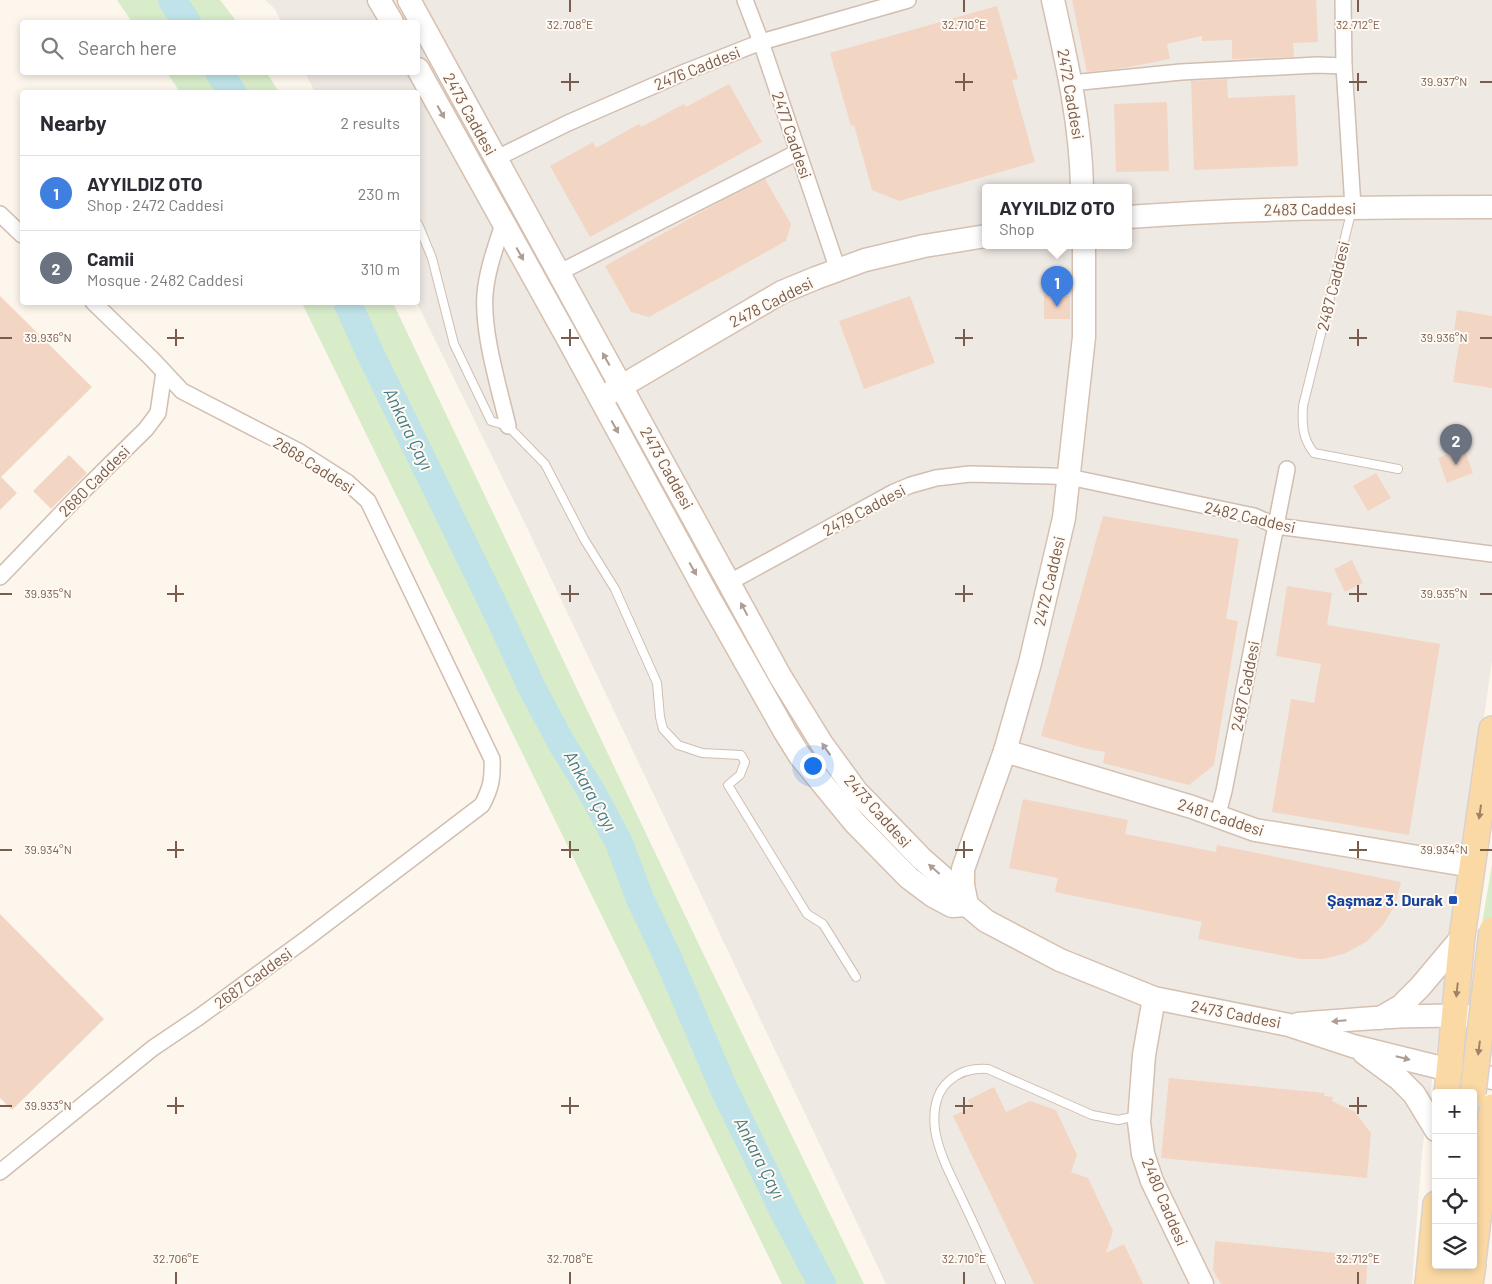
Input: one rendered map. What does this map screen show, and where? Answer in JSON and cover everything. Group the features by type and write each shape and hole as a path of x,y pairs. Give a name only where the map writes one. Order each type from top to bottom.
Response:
{"main road":[{"path":"1448,1081 1463,934 1492,729"},
{"path":"1473,1089 1492,930"},
{"path":"1463,934 1472,949 1492,958"},
{"path":"1477,1228 1492,1107"},
{"path":"1477,1122 1492,1125"},
{"path":"1428,1284 1434,1224"},
{"path":"1450,1284 1452,1269"},
{"path":"1470,1284 1472,1269"}],"street":[{"path":"379,0 391,20"},
{"name":"2473 Caddesi","path":"409,0 420,20"},
{"name":"2477 Caddesi","path":"745,0 838,270"},
{"name":"2476 Caddesi","path":"495,159 568,123 685,72 761,42 908,0"},
{"name":"2472 Caddesi","path":"1052,0 1078,122 1082,184"},
{"name":"2487 Caddesi","path":"1343,0 1344,66 1353,207"},
{"name":"2473 Caddesi","path":"420,20 780,676 835,762 872,809 946,880 967,905 981,918 1060,960 1154,998 1289,1025 1448,1081 1492,1078"},
{"path":"1071,82 1181,72 1317,65 1344,66"},
{"name":"2473 Caddesi","path":"420,73 708,596 800,756 855,823 909,878 933,896 952,906 967,905"},
{"path":"558,273 798,152"},
{"name":"2483 Caddesi","path":"1132,217 1210,211 1353,207 1492,208"},
{"path":"0,214 20,233"},
{"path":"503,224 489,270 485,308 490,351 508,426"},
{"name":"2478 Caddesi","path":"600,398 782,292 865,260 924,246 982,237"},
{"name":"2472 Caddesi","path":"967,905 963,884 963,869 1005,751 1030,663 1064,518 1084,337 1084,249"},
{"name":"2668 Caddesi","path":"96,305 182,391 300,452 347,482 368,500 492,759 493,775"},
{"name":"2680 Caddesi","path":"0,577 146,429 158,413 164,372"},
{"name":"2487 Caddesi","path":"1217,817 1224,791 1288,469"},
{"name":"2479 Caddesi","path":"730,582 894,492 911,485 936,478 970,474 1069,477"},
{"name":"2482 Caddesi","path":"1069,477 1254,516 1276,526 1492,554"},
{"name":"2481 Caddesi","path":"1005,751 1192,807 1254,830 1472,866"},
{"name":"2687 Caddesi","path":"0,1172 153,1048 306,939 482,805 490,791 493,775"},
{"path":"1379,1018 1401,1006 1420,987 1463,934"},
{"name":"2480 Caddesi","path":"1154,998 1144,1055 1139,1115 1143,1154 1152,1182 1202,1284"},
{"name":"2473 Caddesi","path":"1289,1025 1379,1018 1454,1016 1492,1018"},
{"path":"1353,1046 1399,1078 1414,1094 1432,1123"}],"lane":[{"name":"2487 Caddesi","path":"1353,207 1303,406 1302,427 1307,444 1314,453 1398,469"},
{"path":"420,229 432,258 454,344 491,421 508,426 545,464 584,539 614,589 657,683 663,729 678,745 702,754 741,755 745,762 740,775 728,785 807,914 823,924 856,977"},
{"path":"1001,1284 943,1159 936,1131 935,1109 937,1099 946,1083 963,1072 980,1068 988,1069 1092,1115 1118,1120 1139,1115"}],"shaded area":[{"path":"265,0 1492,0 1492,661 1422,1152 1412,1284 886,1284 530,534 418,305 420,305 420,90 314,90 306,75 420,75 420,20 280,20 275,9"}],"green space":[{"path":"117,0 220,0 235,20 131,20"},
{"path":"168,75 268,75 278,90 179,90"},
{"path":"303,305 394,305 702,951 864,1284 782,1284"},
{"path":"1492,864 1492,991 1471,990"},
{"path":"1477,1102 1483,1103 1477,1127"}],"building":[{"path":"1072,0 1316,0 1318,42 1293,43 1294,57 1232,59 1232,40 1202,41 1202,36 1167,44 1170,59 1124,68 1087,72"},
{"path":"997,6 1018,79 1012,80 1035,162 899,201 872,190 854,125 851,126 830,53"},
{"path":"1227,79 1228,98 1295,95 1298,166 1194,170 1191,81"},
{"path":"729,84 762,142 590,237 550,166 593,142 596,148 639,124 641,127 684,104 686,107"},
{"path":"1167,102 1169,171 1116,172 1114,104"},
{"path":"765,179 791,224 786,241 649,317 631,312 605,266 721,201"},
{"path":"1044,295 1070,296 1070,319 1044,319"},
{"path":"0,296 92,387 1,477 17,493 0,510"},
{"path":"910,296 935,363 864,389 839,321"},
{"path":"1457,310 1492,316 1492,388 1453,382 1461,332 1454,331"},
{"path":"1464,448 1473,473 1447,483 1438,458"},
{"path":"69,455 87,473 51,509 33,491"},
{"path":"1376,473 1391,498 1368,511 1353,486"},
{"path":"1103,516 1239,539 1226,619 1238,621 1214,765 1189,785 1103,763 1105,752 1041,736"},
{"path":"1352,560 1363,583 1345,592 1334,569"},
{"path":"1287,586 1332,593 1327,625 1440,644 1409,835 1272,812 1291,699 1314,703 1321,664 1276,656"},
{"path":"1023,799 1128,820 1125,834 1216,852 1217,845 1401,882 1395,905 1383,925 1366,942 1346,953 1323,959 1300,959 1198,939 1202,922 1055,892 1058,878 1009,868"},
{"path":"0,914 104,1019 12,1110 0,1098"},
{"path":"1169,1078 1325,1093 1324,1096 1333,1097 1332,1101 1355,1112 1371,1133 1367,1178 1161,1158"},
{"path":"994,1087 1006,1112 1030,1101 1056,1110 1077,1155 1071,1172 1088,1178 1113,1231 1106,1253 1124,1244 1143,1284 1034,1284 953,1116 971,1107 968,1100"},
{"path":"1215,1241 1368,1256 1366,1284 1221,1284 1213,1270"}],"waterway":[{"name":"Ankara Çayı","path":"172,0 186,20"},
{"name":"Ankara Çayı","path":"221,75 231,90"},
{"name":"Ankara Çayı","path":"348,305 532,688 619,843 640,899 668,958 724,1089 786,1216 822,1284"}],"place":[{"name":"AYYILDIZ OTO","path":"1057,307"},
{"name":"Camii","path":"1456,465"},
{"name":"Şaşmaz 3. Durak","path":"1453,900"}]}
